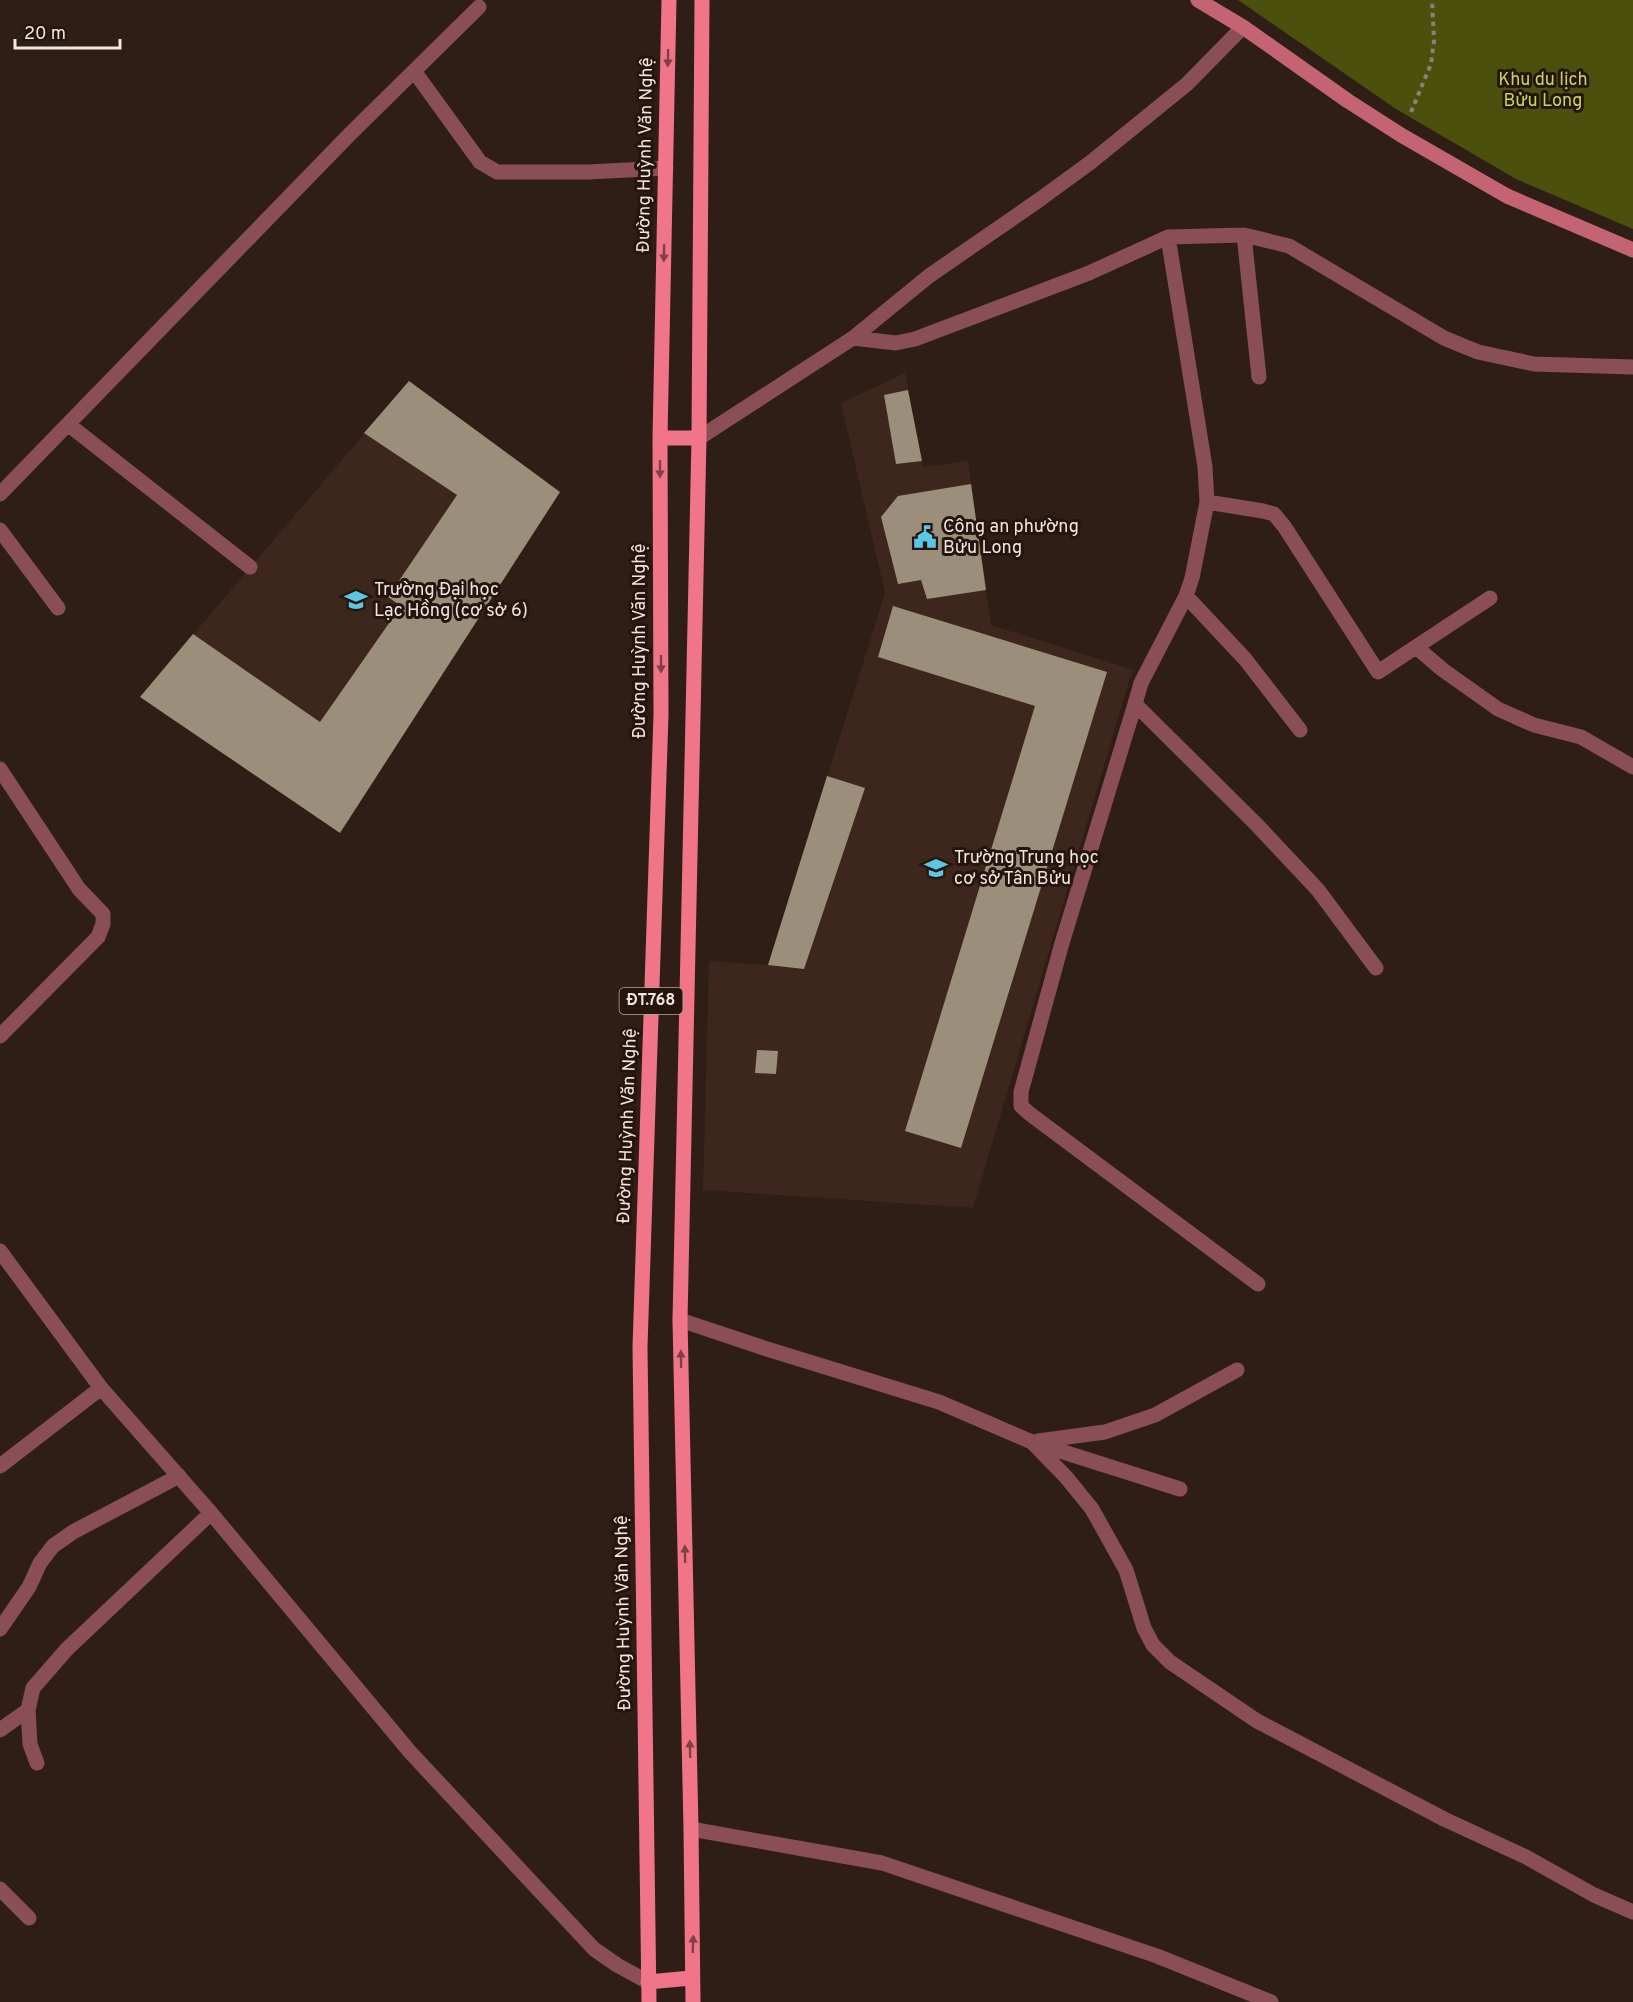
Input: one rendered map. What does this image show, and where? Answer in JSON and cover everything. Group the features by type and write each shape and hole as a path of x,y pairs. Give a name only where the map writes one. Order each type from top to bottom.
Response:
{"main road":[{"name":"Đường Huỳnh Văn Nghệ","path":"649,2002 640,1347 661,715 660,438 669,0"},
{"name":"ĐT.768","path":"693,2002 692,1830 680,1320 699,438 702,0"},
{"path":"1198,0 1243,27 1348,101 1401,135 1507,196 1633,250"},
{"path":"660,438 699,438"},
{"path":"648,1982 692,1978"}],"street":[{"path":"0,494 350,134 479,7"},
{"path":"699,438 853,338 928,276 1039,200 1187,84 1243,27"},
{"path":"414,71 480,162 497,172 588,172 666,168"},
{"path":"853,338 896,343 915,339 1089,273 1168,237 1244,235 1289,246 1444,338 1478,352 1534,364 1633,367"},
{"path":"1244,235 1260,377"},
{"path":"1168,237 1205,467 1207,502 1192,578 1186,596 1142,683 1135,704 1059,954 1021,1092 1021,1106 1258,1284"},
{"path":"69,424 250,567"},
{"path":"1207,502 1274,514 1378,672 1490,598"},
{"path":"0,530 58,608"},
{"path":"1186,596 1245,659 1300,730"},
{"path":"1416,647 1443,670 1498,709 1534,725 1581,737 1633,767"},
{"path":"1135,704 1256,824 1318,890 1376,968"},
{"path":"0,769 79,889 103,915 103,924 98,937 0,1036"},
{"path":"0,1251 101,1388 211,1513 410,1752 594,1949 616,1965 648,1982"},
{"path":"680,1320 939,1402 1032,1442 1180,1489"},
{"path":"1032,1442 1105,1432 1155,1415 1237,1370"},
{"path":"0,1466 101,1388"},
{"path":"1032,1442 1066,1477 1092,1509 1126,1570 1144,1628 1153,1645 1170,1662 1257,1721 1444,1819 1526,1857 1594,1895 1633,1912"},
{"path":"0,1629 29,1587 40,1563 53,1546 73,1532 178,1476"},
{"path":"38,1763 30,1744 28,1710 33,1688 67,1649 211,1513"},
{"path":"0,1730 28,1710"},
{"path":"692,1830 882,1863 1157,1956 1236,1996 1271,2002"},
{"path":"0,1889 28,1918"}],"path":[{"path":"1401,135 1431,64 1434,41 1432,0"}],"shaded area":[{"name":"Trường Trung học cơ sở Tân Bửu","path":"905,373 923,467 968,461 991,625 1134,670 973,1208 703,1190 709,961 768,965 885,593 841,403"},
{"name":"Trường Đại học Lạc Hồng (cơ sở 6)","path":"409,381 560,492 340,833 140,697"}],"green space":[{"name":"Khu du lịch Bửu Long","path":"1238,0 1633,0 1633,229 1516,179 1396,109"}],"building":[{"path":"409,381 560,492 340,833 140,697 193,634 320,722 401,606 388,597 457,495 364,433"},
{"path":"908,390 922,461 896,464 884,395"},
{"path":"971,484 986,590 927,599 921,580 898,584 881,517 898,496"},
{"path":"893,606 1107,672 961,1148 905,1131 1035,706 878,657"},
{"path":"827,776 865,788 804,969 768,965"},
{"path":"757,1050 778,1051 776,1074 755,1073"}],"place":[{"name":"Công an phường Bửu Long","path":"925,537"},
{"name":"Trường Đại học Lạc Hồng (cơ sở 6)","path":"356,600"},
{"name":"Trường Trung học cơ sở Tân Bửu","path":"936,868"}]}
